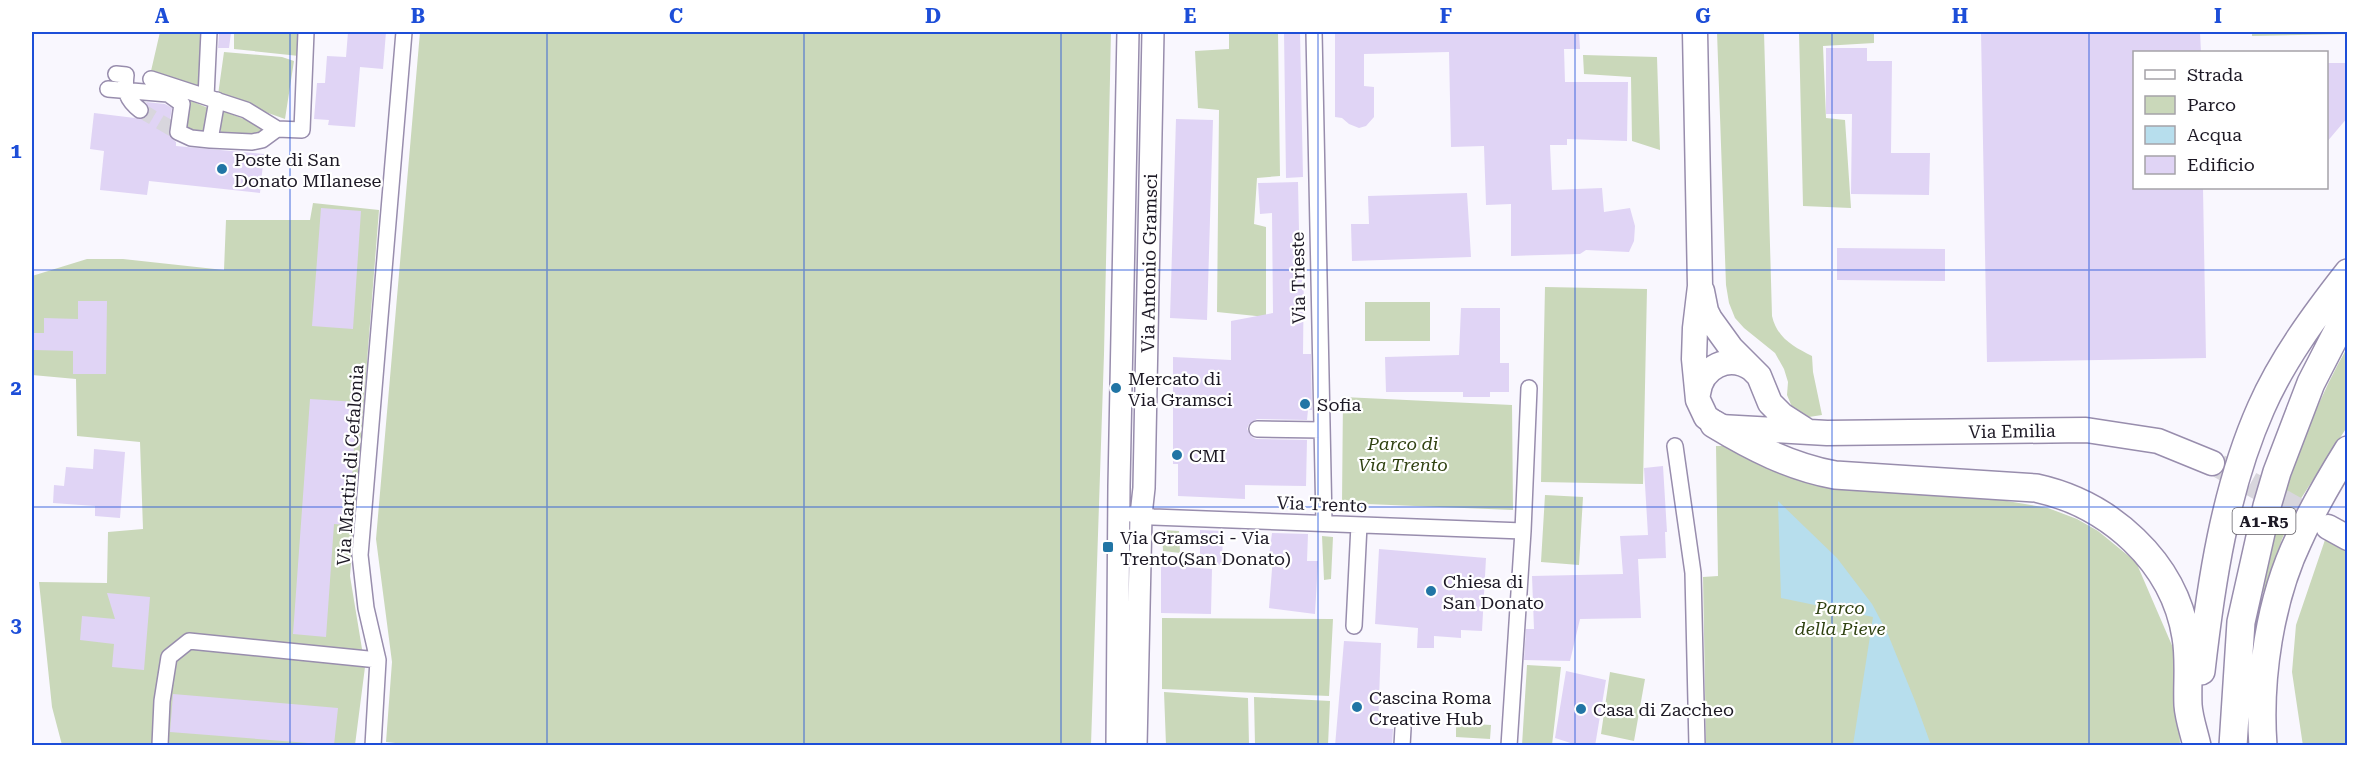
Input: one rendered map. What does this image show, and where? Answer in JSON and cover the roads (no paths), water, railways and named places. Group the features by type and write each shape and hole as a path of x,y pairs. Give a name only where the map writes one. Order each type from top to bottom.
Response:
{"highway":[{"path":"2198,746 2201,679 2211,596 2227,514 2247,442 2280,371 2319,311 2348,273"},
{"name":"A1-R5","path":"2233,746 2241,621 2267,506 2277,472 2311,383 2348,310"},
{"path":"1722,426 1766,453 1818,471 1835,475 2036,488 2076,500 2111,521 2149,556 2173,593 2186,637 2188,708 2198,746"},
{"name":"A1-R5","path":"2263,746 2266,653 2281,587 2298,540 2324,488 2348,450"}],"main road":[{"name":"Via Emilia","path":"1695,32 1700,286 1695,348 1698,398 1702,412 1722,426 1807,431 1855,433 2086,430 2158,441 2212,463"},
{"name":"Via Emilia","path":"1700,286 1710,319 1759,380 1774,409 1807,431"},
{"path":"1698,398 1702,379 1717,365 1737,362 1759,380 1764,405 1758,416 1748,424 1722,426"}],"street":[{"path":"209,32 212,98 210,140"},
{"path":"151,79 246,110 277,129 302,129 306,32"},
{"name":"Via Martiri di Cefalonia","path":"373,746 378,660 366,608 360,555 404,32"},
{"name":"Via Antonio Gramsci","path":"1117,746 1128,32"},
{"name":"Via Antonio Gramsci","path":"1136,746 1141,515 1144,488 1153,32"},
{"name":"Via Trieste","path":"1314,32 1324,523"},
{"path":"116,74 126,75 129,102 140,110"},
{"path":"1127,77 1152,78"},
{"path":"108,89 168,94 182,104 176,131 190,138 252,142 262,140 277,129"},
{"path":"1509,746 1506,690 1523,531 1529,388"},
{"path":"1257,429 1322,430"},
{"path":"1676,446 1693,573 1697,746"},
{"name":"Via Trento","path":"1119,512 1141,515 1523,531"},
{"path":"1354,626 1359,525"},
{"path":"160,745 162,701 169,657 189,641 378,660"},
{"path":"1402,746 1403,728"}],"water":[{"path":"1778,501 1837,558 1872,604 1887,632 1931,745 1853,745 1873,617 1781,598"}],"tunnel":[{"path":"140,110 174,130"},
{"path":"2219,466 2325,525"}],"place":[{"name":"Poste di San Donato MIlanese","path":"222,169"},
{"name":"Mercato di Via Gramsci","path":"1116,388"},
{"name":"Sofia","path":"1305,404"},
{"name":"CMI","path":"1177,455"},
{"name":"Via Gramsci - Via Trento(San Donato)","path":"1108,547"},
{"name":"Chiesa di San Donato","path":"1431,591"},
{"name":"Cascina Roma Creative Hub","path":"1357,707"},
{"name":"Casa di Zaccheo","path":"1581,709"}],"park label":[{"name":"Parco di Via Trento","path":"1403,453"},
{"name":"Parco della Pieve","path":"1840,617"}]}
